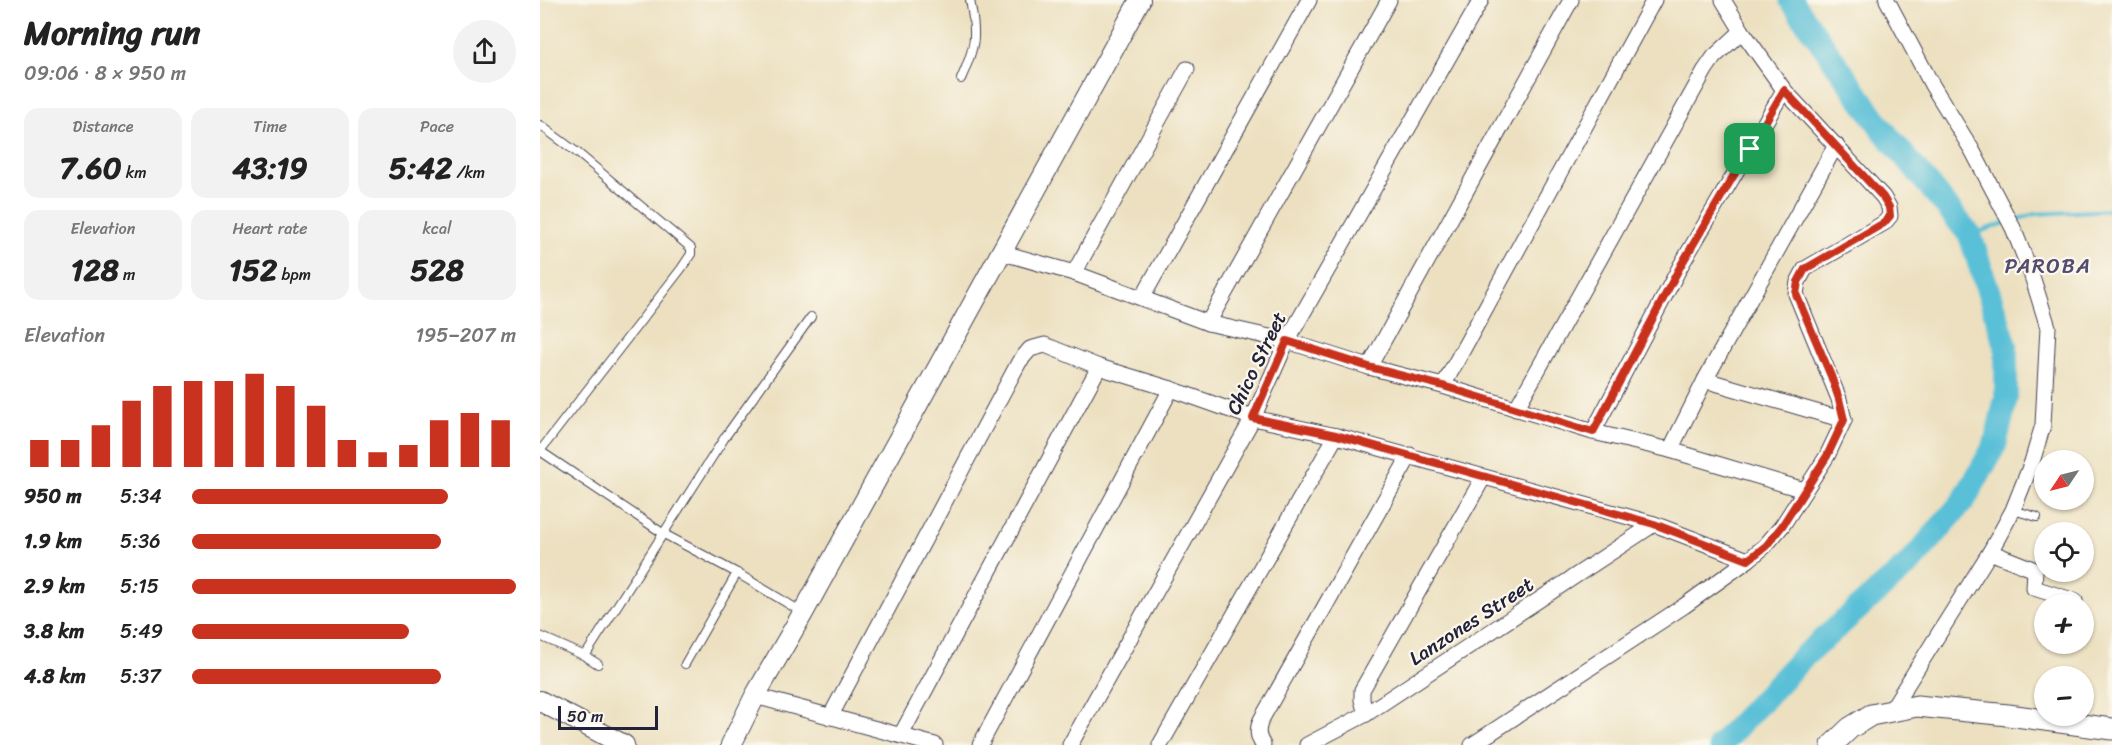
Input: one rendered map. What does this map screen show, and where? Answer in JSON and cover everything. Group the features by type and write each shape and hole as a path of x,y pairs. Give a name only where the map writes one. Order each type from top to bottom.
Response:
{"main road":[{"path":"1832,745 1851,728 1871,715 1917,706 1953,708 2112,729"}],"street":[{"path":"730,745 1140,0"},
{"path":"1142,298 1310,0"},
{"path":"1208,323 1389,0"},
{"name":"Chico Street","path":"1070,745 1253,418 1287,341 1481,0"},
{"path":"1369,367 1571,0"},
{"path":"1443,386 1654,0"},
{"path":"1472,745 1684,606 1766,546 1782,526 1827,456 1844,420 1833,383 1796,294 1798,282 1805,269 1884,223 1890,216 1889,207 1883,197 1784,90 1723,0"},
{"path":"1887,0 1932,85 1972,150 2013,228 2031,273 2048,327 2043,425 2032,462 2013,510 1990,552 1891,710"},
{"path":"1516,409 1706,70 1714,57 1742,31"},
{"path":"1074,273 1187,69"},
{"path":"1593,432 1681,265 1784,90"},
{"path":"1670,450 1705,380 1836,145"},
{"path":"1000,252 1074,273 1208,323 1287,341 1593,432 1670,450 1804,490"},
{"path":"830,717 1018,362 1030,349 1045,345 1099,367 1253,418 1336,435 1654,524 1748,560"},
{"path":"901,735 1099,367"},
{"path":"1705,380 1844,420"},
{"path":"980,745 1171,389"},
{"path":"1160,745 1336,435"},
{"path":"1263,745 1258,738 1257,730 1261,720 1410,455"},
{"path":"1366,714 1362,690 1483,478"},
{"name":"Lanzones Street","path":"1308,745 1366,714 1654,524"},
{"path":"1990,552 2035,570 2034,588 2053,594"},
{"path":"755,696 935,745"},
{"path":"540,701 624,745"}],"lane":[{"path":"961,78 972,55 975,30 970,0"},
{"path":"540,125 579,154 691,248 691,254 540,451 664,534 737,573 803,613"},
{"path":"585,656 725,437 811,316"},
{"path":"2013,510 2037,517"},
{"path":"685,664 737,573"},
{"path":"540,636 598,664"}],"waterway":[{"path":"1720,745 1803,657 1910,563 1964,500 1995,445 2006,398 2006,346 1970,235 1883,130 1791,0"},
{"path":"2015,220 2035,214 2112,210"},
{"path":"1970,235 2005,223"}],"district":[{"name":"PAROBA","path":"2048,266"}],"route":[{"path":"1784,90 1883,197 1889,207 1890,216 1884,223 1805,269 1798,282 1796,294 1831,376 1844,420 1827,456 1782,526 1766,546 1748,560 1654,524 1336,435 1253,418 1287,341 1593,432 1681,265 1750,149 1784,90"}]}
